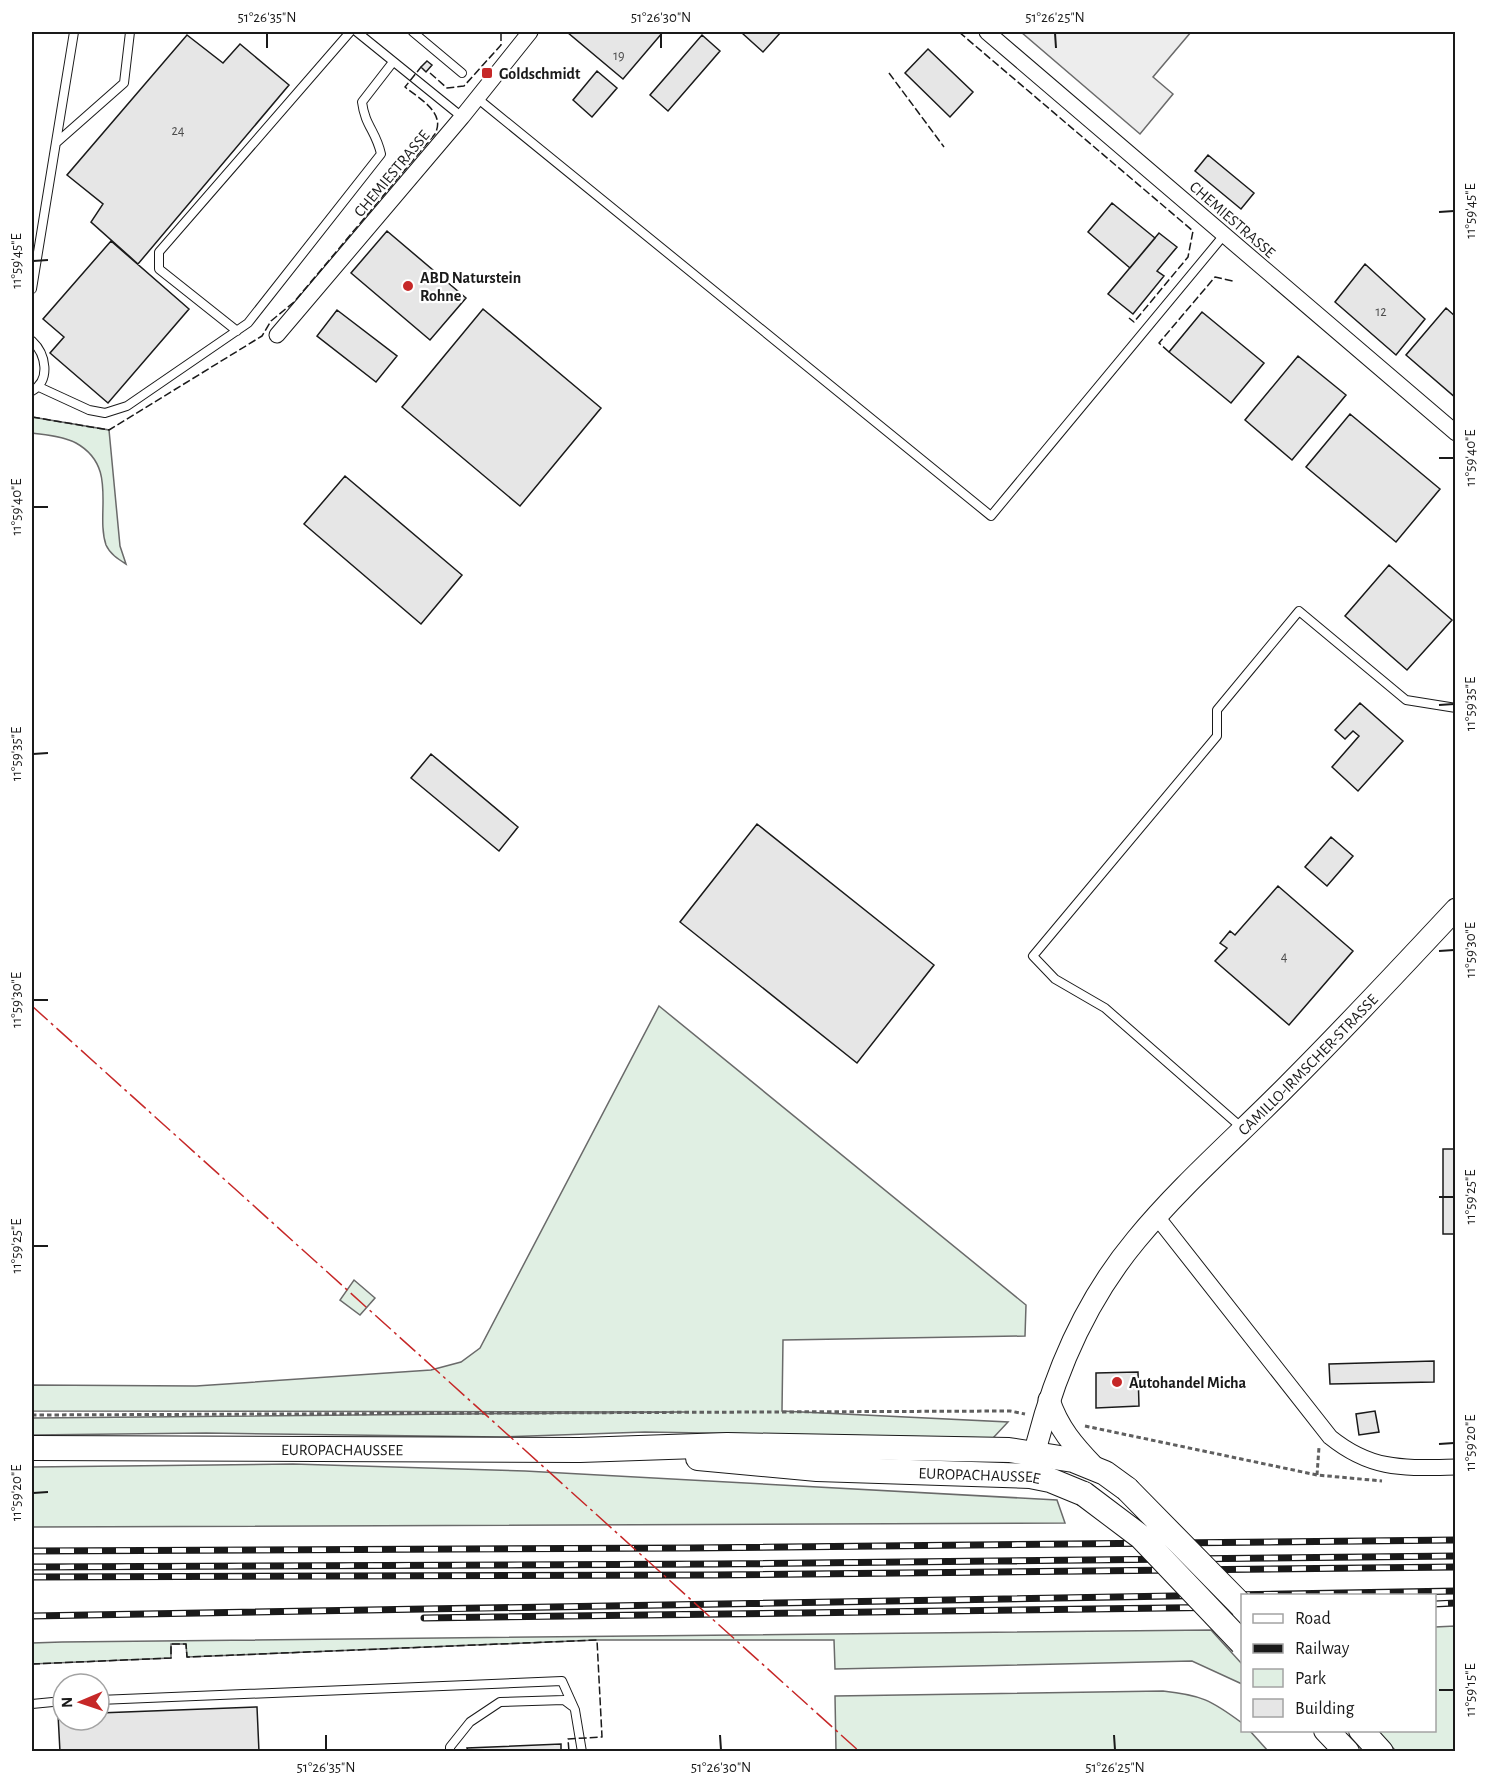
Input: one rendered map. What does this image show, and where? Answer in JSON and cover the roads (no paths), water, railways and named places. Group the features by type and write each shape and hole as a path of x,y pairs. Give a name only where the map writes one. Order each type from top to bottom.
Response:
{"main road":[{"name":"EUROPACHAUSSEE","path":"32,1448 654,1449 727,1445 1035,1452 1094,1467 1127,1489 1241,1605"},
{"name":"EUROPACHAUSSEE","path":"654,1449 701,1458 784,1467 1030,1476 1084,1494 1141,1537 1241,1642"},
{"path":"1327,1732 1347,1752"},
{"path":"1362,1732 1380,1752"}],"street":[{"name":"CHEMIESTRASSE","path":"277,335 462,117 530,32"},
{"name":"CHEMIESTRASSE","path":"987,32 1455,433"},
{"name":"CAMILLO-IRMSCHER-STRASSE","path":"1030,1476 1035,1452 1080,1324 1119,1262 1156,1217 1244,1130 1455,909"},
{"path":"1156,1217 1320,1426 1353,1455 1377,1464 1455,1467"},
{"path":"1049,1412 1066,1437 1094,1467"}],"lane":[{"path":"32,289 74,32"},
{"path":"56,143 124,83 130,32"},
{"path":"237,331 159,269 159,252 350,32"},
{"path":"357,32 462,117"},
{"path":"413,32 462,73"},
{"path":"32,341 43,353 44,372 35,389 89,410 105,413 127,406 248,323 381,154 378,139 364,121 362,102 393,62"},
{"path":"477,98 991,516 1224,235"},
{"path":"1244,1130 1105,1008 1055,979 1033,956 1217,736 1217,710 1299,610 1406,700 1455,708"},
{"path":"111,1700 562,1681 575,1710 582,1752"},
{"path":"450,1752 450,1747 470,1722 500,1702 564,1700 575,1710"},
{"path":"32,1704 51,1702"}],"railway":[{"path":"32,1551 690,1548 1456,1540"},
{"path":"32,1567 716,1564 1456,1556"},
{"path":"32,1577 713,1575 1456,1567"},
{"path":"1285,1594 1456,1591"},
{"path":"32,1616 1241,1595"},
{"path":"1436,1604 1456,1603"},
{"path":"424,1618 1241,1607"}],"place":[{"name":"Goldschmidt","path":"487,73"},
{"name":"ABD Naturstein Rohne","path":"408,286"},
{"name":"Autohandel Micha","path":"1117,1382"}]}
